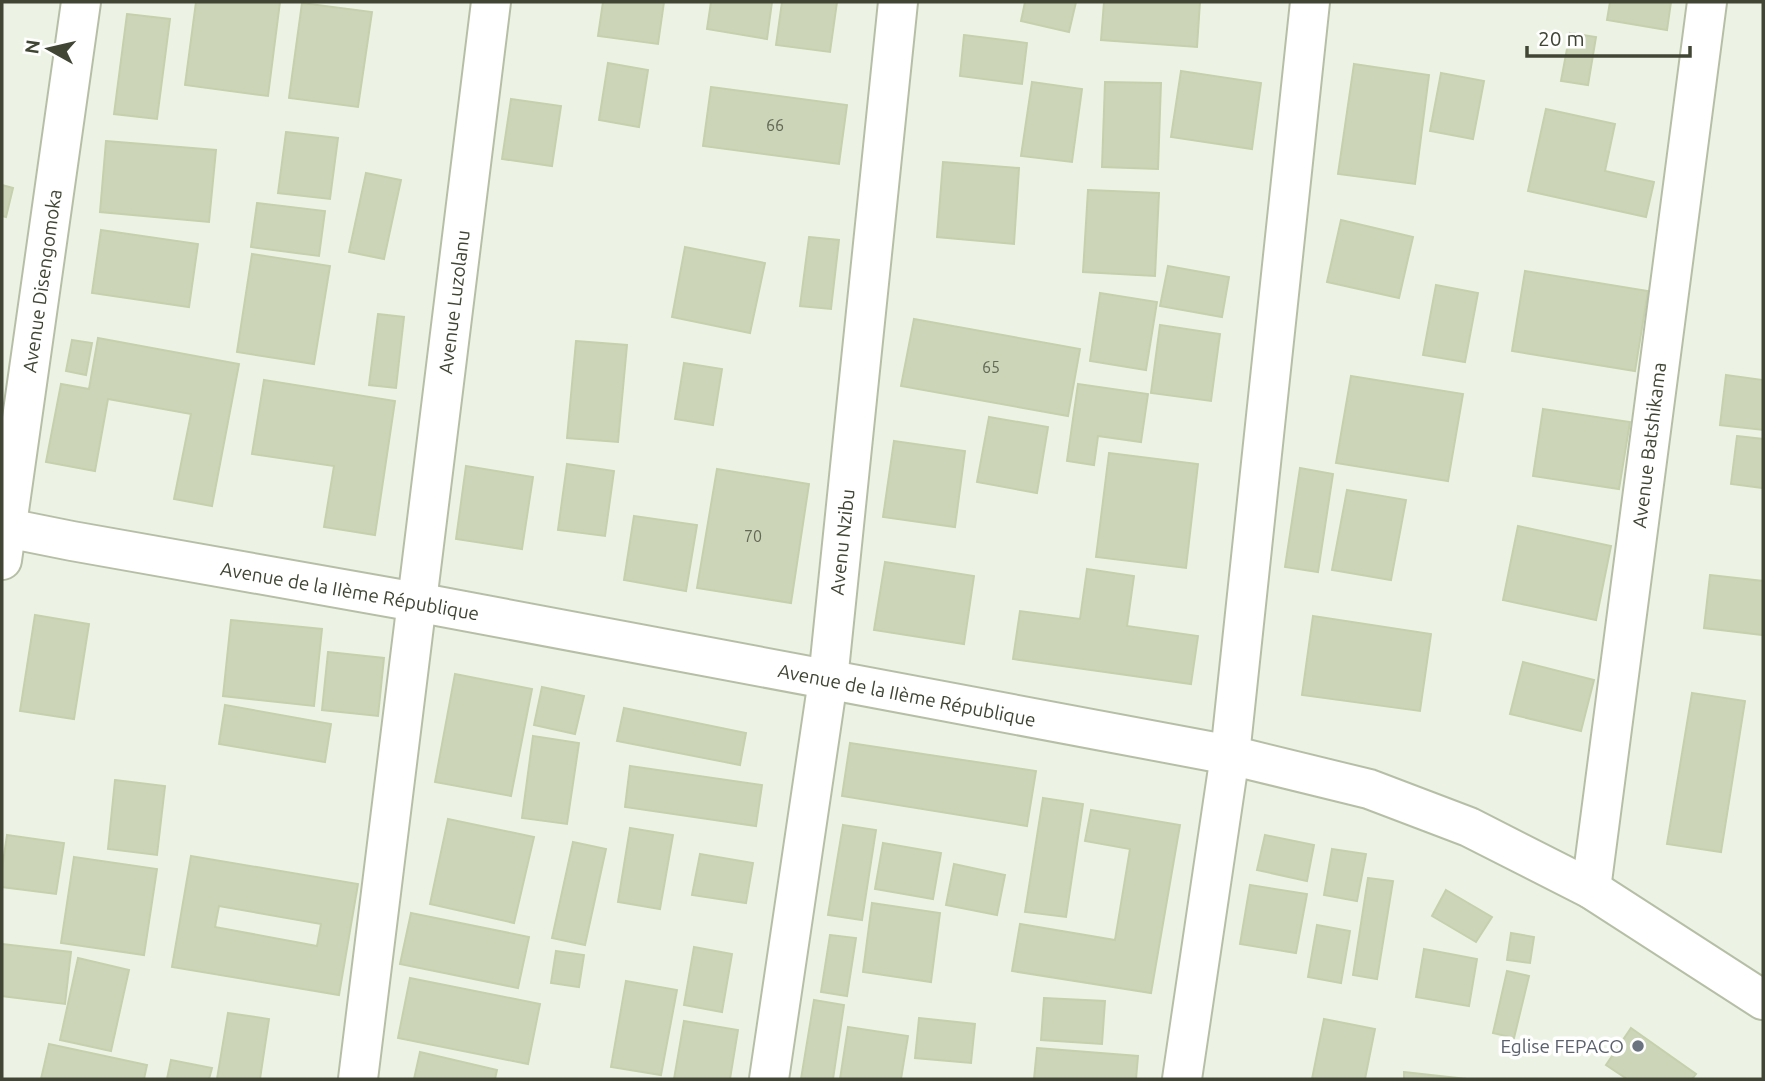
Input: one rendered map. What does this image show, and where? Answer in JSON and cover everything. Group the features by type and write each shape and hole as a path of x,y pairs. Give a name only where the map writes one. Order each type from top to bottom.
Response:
{"street":[{"name":"Avenue Disengomoka","path":"3,538 81,2"},
{"name":"Avenue Luzolanu","path":"358,1079 491,2"},
{"name":"Avenu Nzibu","path":"769,1079 828,680 898,2"},
{"path":"1182,1079 1230,755 1310,2"},
{"name":"Avenue Batshikama","path":"1591,889 1707,2"},
{"name":"Avenue de la IIème République","path":"3,538 416,602 1230,755 1369,789 1469,827 1591,889 1763,1000"}],"building":[{"path":"196,2 280,2 268,96 185,85"},
{"path":"603,2 664,2 658,44 598,36"},
{"path":"711,2 772,2 767,39 707,29"},
{"path":"782,2 837,2 830,52 776,45"},
{"path":"1025,2 1076,2 1069,32 1021,21"},
{"path":"1104,2 1200,2 1197,47 1101,40"},
{"path":"1610,2 1671,2 1667,30 1607,20"},
{"path":"302,3 372,12 358,107 289,98"},
{"path":"127,14 170,19 157,119 114,114"},
{"path":"1570,33 1596,37 1588,85 1561,81"},
{"path":"964,35 1027,43 1022,84 960,76"},
{"path":"608,63 648,70 639,127 599,120"},
{"path":"1354,64 1429,75 1415,184 1338,174"},
{"path":"1181,71 1261,83 1252,149 1171,137"},
{"path":"1441,73 1484,81 1473,139 1430,131"},
{"path":"1032,82 1082,89 1072,162 1021,156"},
{"path":"1105,82 1161,83 1158,169 1102,167"},
{"path":"711,87 847,105 839,164 703,146"},
{"path":"511,99 561,106 552,166 502,159"},
{"path":"1546,109 1615,124 1605,171 1654,182 1646,217 1528,191"},
{"path":"286,132 338,138 330,199 278,193"},
{"path":"106,141 216,150 209,222 100,212"},
{"path":"943,162 1019,168 1014,244 937,237"},
{"path":"366,173 401,180 384,259 349,252"},
{"path":"2,185 13,188 6,217 2,216"},
{"path":"1088,190 1159,193 1155,276 1083,272"},
{"path":"257,203 325,211 319,256 251,247"},
{"path":"1341,220 1413,237 1399,298 1327,282"},
{"path":"101,230 198,244 189,307 92,293"},
{"path":"809,237 839,240 831,309 800,306"},
{"path":"685,247 765,263 750,333 672,317"},
{"path":"252,254 330,266 314,364 237,352"},
{"path":"1168,266 1229,277 1222,317 1160,306"},
{"path":"1525,271 1648,291 1635,371 1512,351"},
{"path":"1436,285 1478,293 1465,362 1423,355"},
{"path":"1100,293 1157,302 1146,370 1090,361"},
{"path":"378,314 404,317 396,388 369,385"},
{"path":"914,319 1080,349 1068,416 901,386"},
{"path":"1160,325 1220,334 1211,401 1151,393"},
{"path":"98,338 239,364 212,506 174,499 191,414 108,399 95,471 46,462 61,384 89,389"},
{"path":"72,340 92,343 86,375 66,371"},
{"path":"576,341 627,345 618,442 567,438"},
{"path":"684,363 722,369 713,425 675,419"},
{"path":"1726,375 1763,380 1763,430 1720,425"},
{"path":"1351,376 1463,394 1448,481 1336,463"},
{"path":"264,380 395,401 375,535 324,527 334,466 252,454"},
{"path":"1078,384 1148,394 1141,442 1098,436 1094,465 1067,461"},
{"path":"1543,409 1630,422 1619,489 1533,476"},
{"path":"989,417 1048,427 1037,493 977,482"},
{"path":"1737,436 1763,439 1763,488 1731,484"},
{"path":"894,441 965,451 955,527 883,517"},
{"path":"1109,453 1198,464 1186,568 1096,557"},
{"path":"567,464 614,471 605,536 558,530"},
{"path":"466,466 533,477 522,549 456,539"},
{"path":"1300,468 1333,474 1318,572 1285,567"},
{"path":"717,469 809,484 791,603 697,588"},
{"path":"1347,490 1406,500 1391,580 1332,570"},
{"path":"634,516 697,525 686,591 624,580"},
{"path":"1518,526 1611,546 1596,620 1503,600"},
{"path":"885,562 974,576 964,644 874,630"},
{"path":"1087,569 1134,576 1127,626 1198,636 1191,684 1013,659 1020,611 1080,619"},
{"path":"1710,575 1763,581 1763,635 1704,628"},
{"path":"35,615 89,624 74,719 20,711"},
{"path":"1313,616 1431,634 1420,711 1302,695"},
{"path":"231,620 322,629 314,706 223,696"},
{"path":"328,652 384,658 378,716 322,710"},
{"path":"1523,662 1594,680 1581,731 1510,714"},
{"path":"455,674 532,689 511,796 435,782"},
{"path":"542,687 584,696 575,734 534,725"},
{"path":"1692,693 1745,701 1721,852 1667,844"},
{"path":"225,705 331,724 325,762 219,744"},
{"path":"624,708 746,733 740,765 617,741"},
{"path":"533,736 579,743 567,824 522,818"},
{"path":"850,743 1036,771 1027,826 842,796"},
{"path":"630,766 762,785 756,826 625,807"},
{"path":"115,780 165,786 157,855 108,849"},
{"path":"1043,798 1083,804 1066,917 1025,912"},
{"path":"1091,810 1180,825 1151,993 1012,971 1020,924 1115,940 1130,849 1085,841"},
{"path":"448,819 534,837 514,923 430,904"},
{"path":"843,825 876,830 862,920 828,915"},
{"path":"630,828 673,835 660,909 618,902"},
{"path":"7,835 64,843 56,894 2,887"},
{"path":"1265,835 1314,845 1307,881 1257,870"},
{"path":"573,842 606,849 585,945 552,938"},
{"path":"883,843 941,853 933,899 875,889"},
{"path":"1332,849 1366,854 1357,901 1324,895"},
{"path":"700,854 753,863 746,903 692,895"},
{"path":"191,856 358,884 339,995 172,967","holes":["219,906 321,924 317,946 215,927"]},
{"path":"74,857 157,869 144,955 61,943"},
{"path":"954,864 1005,875 997,915 946,905"},
{"path":"1368,878 1393,881 1377,979 1353,975"},
{"path":"1250,885 1307,894 1296,953 1240,944"},
{"path":"1446,890 1492,917 1476,942 1432,916"},
{"path":"872,903 940,913 931,982 863,972"},
{"path":"411,913 529,937 518,988 400,964"},
{"path":"1317,925 1350,931 1341,983 1308,977"},
{"path":"1511,933 1534,937 1530,963 1507,960"},
{"path":"830,935 856,938 847,996 821,992"},
{"path":"2,944 71,952 65,1004 2,996"},
{"path":"694,947 732,954 722,1012 684,1005"},
{"path":"1424,949 1477,959 1469,1006 1416,997"},
{"path":"556,951 584,955 579,987 551,983"},
{"path":"78,958 129,970 111,1051 60,1040"},
{"path":"1507,971 1529,976 1514,1038 1493,1033"},
{"path":"410,978 540,1004 528,1064 398,1038"},
{"path":"626,981 677,990 661,1075 611,1067"},
{"path":"1044,998 1105,1001 1102,1044 1041,1040"},
{"path":"814,1000 844,1005 833,1079 801,1079"},
{"path":"228,1013 269,1019 260,1079 217,1079"},
{"path":"919,1018 975,1024 971,1063 915,1058"},
{"path":"1324,1019 1375,1029 1365,1079 1312,1079"},
{"path":"684,1021 738,1030 730,1079 674,1079"},
{"path":"848,1027 908,1036 901,1079 840,1079"},
{"name":"Eglise FEPACO","path":"1631,1028 1696,1074 1692,1079 1627,1079 1606,1065"},
{"path":"49,1044 147,1065 144,1079 41,1079"},
{"path":"1037,1048 1138,1056 1136,1079 1034,1079"},
{"path":"420,1052 497,1070 495,1079 414,1079"},
{"path":"171,1060 212,1068 209,1079 167,1079"},
{"path":"1404,1072 1467,1079 1404,1079"}],"place":[{"name":"Eglise FEPACO","path":"1638,1046"}]}
